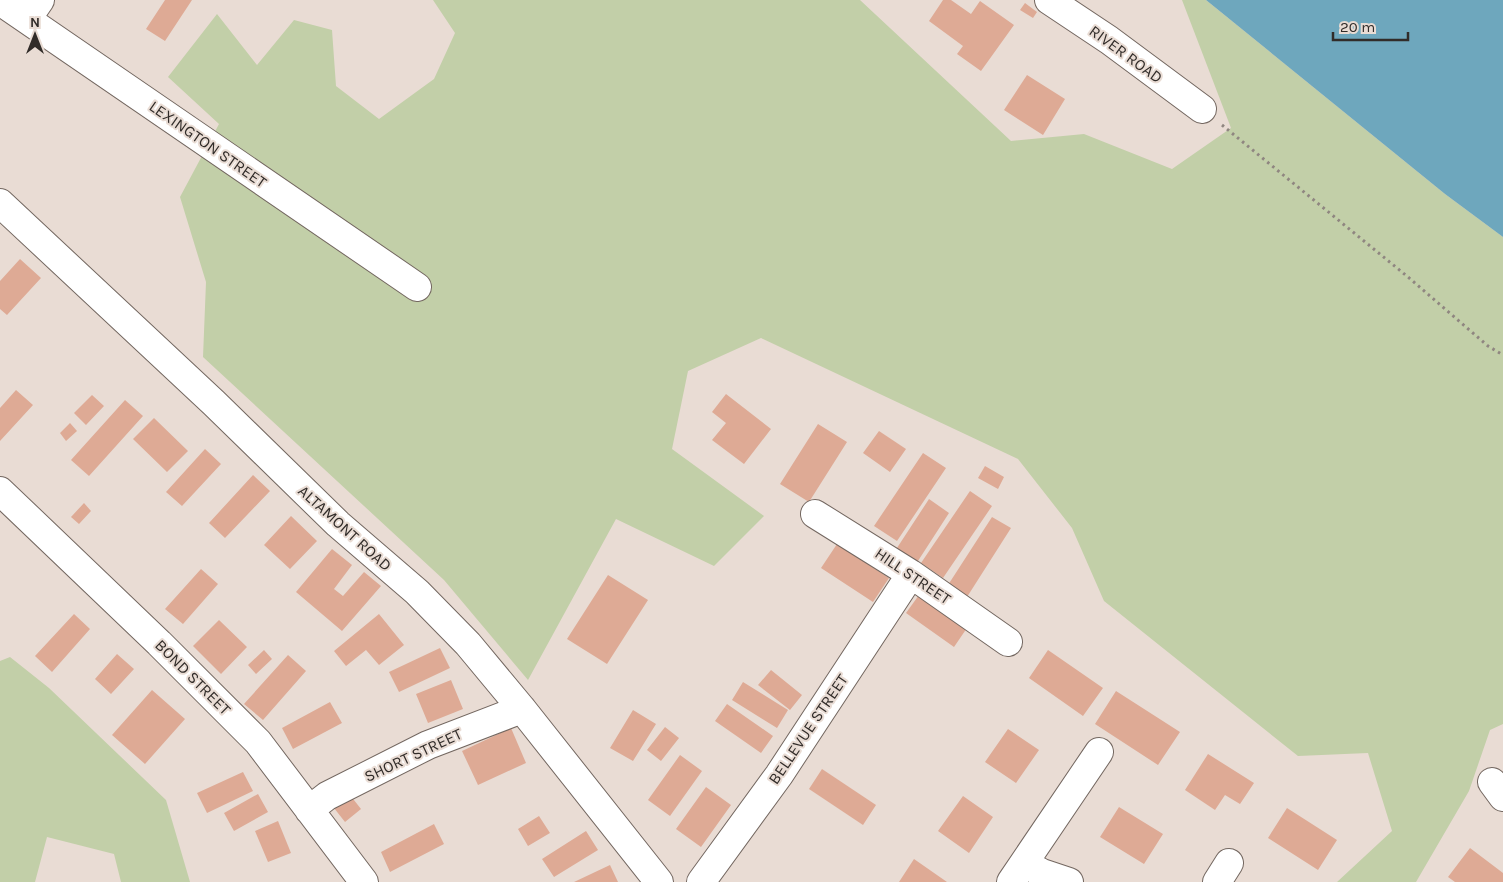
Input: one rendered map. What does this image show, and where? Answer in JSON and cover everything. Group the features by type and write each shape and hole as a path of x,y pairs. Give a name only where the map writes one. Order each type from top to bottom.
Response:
{"street":[{"name":"RIVER ROAD","path":"1049,0 1108,40 1202,109"},
{"name":"LEXINGTON STREET","path":"0,1 33,10 417,287"},
{"name":"ALTAMONT ROAD","path":"0,203 214,403 338,524 417,592 468,644 659,882"},
{"name":"BOND STREET","path":"0,491 159,643 258,742 364,882"},
{"name":"HILL STREET","path":"815,514 911,574 1008,642"},
{"name":"BELLEVUE STREET","path":"701,882 779,774 911,574"},
{"name":"SHORT STREET","path":"309,810 327,796 428,745 522,709"},
{"path":"1018,872 1099,752"},
{"path":"1018,872 1042,873 1069,882"}],"path":[{"path":"1202,109 1408,277 1488,346 1503,355"}],"green space":[{"path":"433,0 860,0 1011,141 1084,134 1172,169 1231,128 1182,0 1206,0 1445,194 1503,237 1503,724 1490,730 1469,791 1416,882 1337,882 1392,831 1368,753 1298,756 1104,601 1072,528 1018,459 761,338 688,371 672,449 764,516 714,566 616,519 528,680 444,580 203,357 206,282 180,197 219,124 168,77 217,14 257,65 294,20 332,30 336,86 379,119 434,79 455,33"},
{"path":"10,657 49,688 166,800 190,882 121,882 114,854 47,837 35,882 0,882 0,661"}],"water":[{"path":"1206,0 1503,0 1503,237 1445,194"}],"building":[{"path":"165,0 192,0 165,41 146,29"},
{"path":"943,0 951,0 971,14 980,1 1014,25 981,71 957,54 963,46 929,21"},
{"path":"1025,3 1037,12 1033,18 1020,10"},
{"path":"1027,75 1065,99 1043,135 1004,110"},
{"path":"20,259 41,278 7,315 0,309 0,281"},
{"path":"16,390 33,405 0,441 0,408"},
{"path":"726,394 771,429 744,464 712,440 726,423 712,412"},
{"path":"92,395 104,406 86,425 74,413"},
{"path":"125,400 143,416 89,476 71,460"},
{"path":"154,418 188,451 167,472 133,439"},
{"path":"70,423 77,431 66,441 60,433"},
{"path":"818,424 847,442 809,502 780,484"},
{"path":"879,431 906,449 890,472 863,453"},
{"path":"205,449 221,464 182,506 166,492"},
{"path":"923,453 946,468 897,541 874,526"},
{"path":"985,466 1004,477 998,489 978,478"},
{"path":"253,475 270,491 225,538 209,523"},
{"path":"970,491 992,506 943,578 921,563"},
{"path":"929,499 949,513 916,564 895,551"},
{"path":"84,503 91,511 79,524 71,517"},
{"path":"291,516 317,541 290,569 264,545"},
{"path":"992,517 1011,528 967,597 948,585"},
{"path":"837,544 889,578 873,602 821,568"},
{"path":"332,549 352,565 334,589 343,596 364,572 381,586 342,631 296,592"},
{"path":"201,569 218,584 183,624 165,609"},
{"path":"608,575 648,600 607,664 567,639"},
{"path":"919,595 967,628 954,647 906,613"},
{"path":"74,614 90,629 52,672 35,656"},
{"path":"379,614 404,645 379,665 366,650 346,666 334,651"},
{"path":"219,620 247,647 221,674 193,646"},
{"path":"440,648 450,668 399,692 389,672"},
{"path":"264,650 272,659 256,674 248,665"},
{"path":"1048,650 1103,688 1083,716 1029,678"},
{"path":"117,654 134,669 111,694 95,679"},
{"path":"288,655 306,671 263,720 244,704"},
{"path":"771,670 802,695 790,710 758,685"},
{"path":"451,680 463,709 428,723 416,694"},
{"path":"743,682 788,710 777,728 732,700"},
{"path":"152,690 185,719 145,764 112,735"},
{"path":"1116,691 1180,732 1158,765 1095,724"},
{"path":"330,702 342,723 293,749 282,728"},
{"path":"727,704 773,736 761,753 715,721"},
{"path":"633,710 656,724 633,761 610,748"},
{"path":"665,727 679,738 661,761 647,750"},
{"path":"511,728 526,763 478,785 462,751"},
{"path":"1008,729 1039,750 1016,783 985,762"},
{"path":"1208,754 1254,783 1240,804 1225,795 1215,810 1185,790"},
{"path":"680,755 702,771 670,816 648,800"},
{"path":"822,769 876,805 863,825 809,789"},
{"path":"243,772 253,791 207,813 197,793"},
{"path":"706,787 731,805 701,847 676,829"},
{"path":"258,794 268,812 234,831 224,813"},
{"path":"350,795 361,809 345,822 334,808"},
{"path":"963,796 993,817 969,853 938,831"},
{"path":"1119,807 1163,834 1144,864 1100,837"},
{"path":"1287,808 1337,840 1318,870 1268,838"},
{"path":"539,816 550,833 528,846 518,829"},
{"path":"278,821 291,853 268,862 255,831"},
{"path":"434,824 444,844 390,872 381,852"},
{"path":"586,831 598,850 554,877 542,859"},
{"path":"1470,848 1503,873 1503,882 1455,882 1448,877"},
{"path":"914,859 947,882 899,882"},
{"path":"610,865 618,882 574,882"}]}
